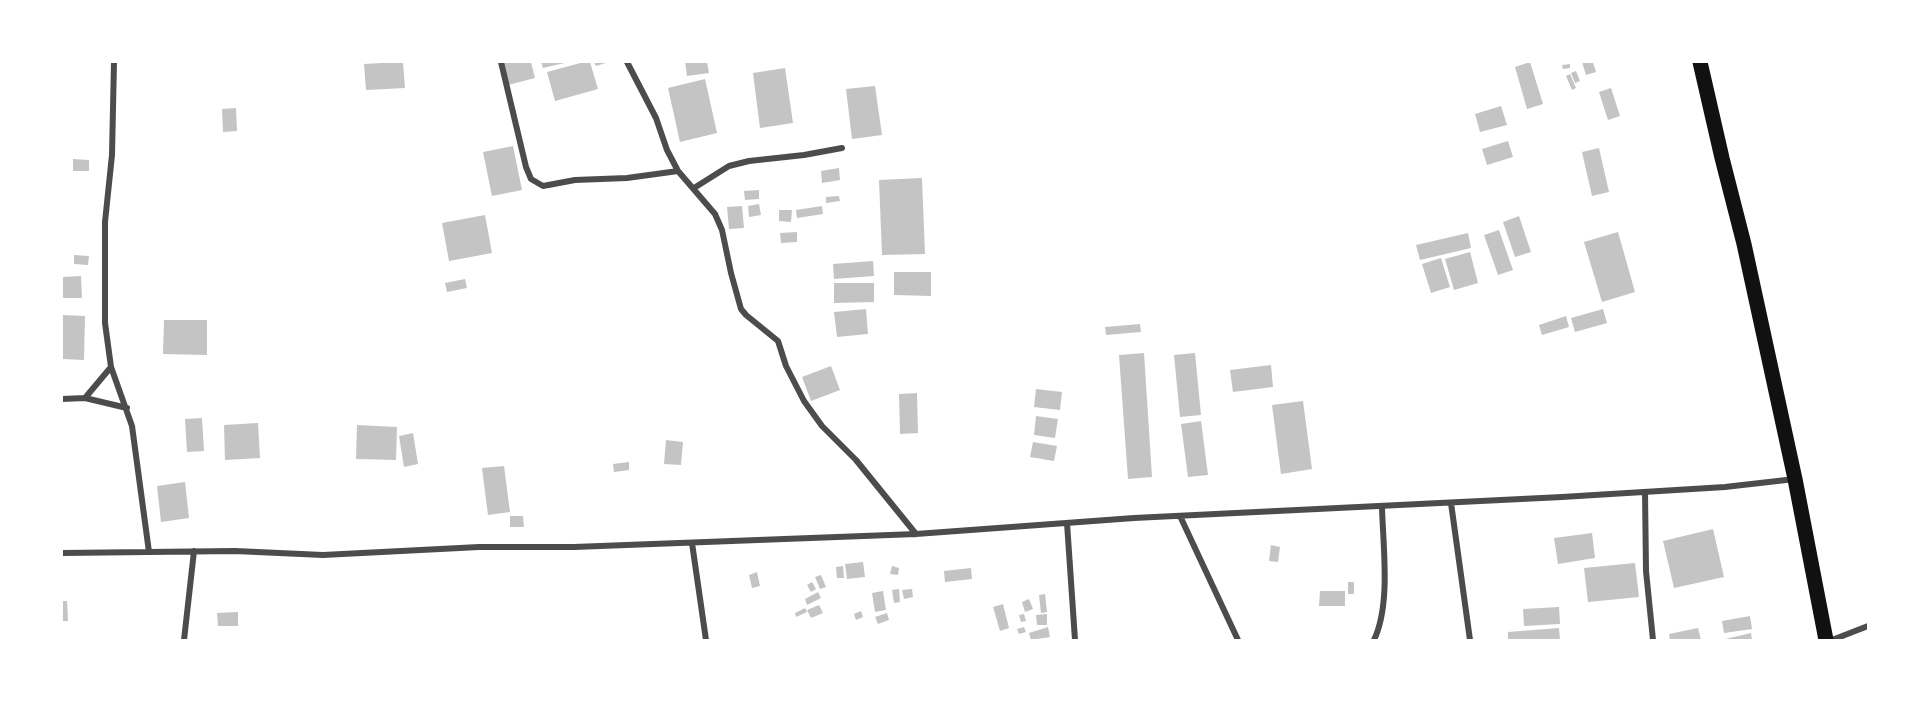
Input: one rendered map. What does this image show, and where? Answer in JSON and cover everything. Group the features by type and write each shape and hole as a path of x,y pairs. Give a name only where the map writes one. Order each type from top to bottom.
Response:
{"main road":[{"path":"1701,62 1744,244 1795,479 1826,640"}],"street":[{"path":"114,62 114,124 105,222 103,292 105,323 111,367 132,426 149,552"},
{"path":"501,62 525,167 529,177 536,183 547,185 576,180 627,178 678,171"},
{"path":"627,62 656,118 667,150 678,171 715,214 722,230 741,309 778,341 786,366 804,401 822,426 856,460 916,534"},
{"path":"694,188 729,166 842,148"},
{"path":"85,398 111,367"},
{"path":"62,399 85,398 127,408"},
{"path":"62,553 235,551 323,555 479,547 574,547 916,534 1180,516 1725,487 1795,479"},
{"path":"1645,492 1646,571 1653,640"},
{"path":"1451,503 1470,640"},
{"path":"1374,640 1379,630 1383,593 1382,507"},
{"path":"1180,516 1238,640"},
{"path":"1067,523 1075,640"},
{"path":"692,543 706,640"},
{"path":"184,640 194,551"},
{"path":"1832,640 1869,626"}],"building":[{"path":"403,62 405,88 366,90 364,64"},
{"path":"502,62 531,62 535,78 508,85"},
{"path":"541,62 569,62 543,68"},
{"path":"590,62 598,89 555,101 547,72"},
{"path":"594,62 609,62 596,66"},
{"path":"685,62 707,62 709,73 687,76"},
{"path":"1530,62 1543,104 1527,109 1515,67"},
{"path":"1582,62 1593,62 1596,72 1586,75"},
{"path":"1570,64 1570,68 1563,69 1562,65"},
{"path":"785,68 793,123 760,128 753,73"},
{"path":"1576,71 1580,81 1575,83 1571,73"},
{"path":"1570,74 1576,88 1572,90 1566,76"},
{"path":"705,79 717,133 680,142 668,88"},
{"path":"875,86 882,135 852,139 846,89"},
{"path":"1611,88 1620,116 1608,120 1599,92"},
{"path":"1501,106 1507,125 1480,132 1475,114"},
{"path":"236,108 237,131 223,132 222,109"},
{"path":"1508,141 1513,157 1487,165 1482,149"},
{"path":"513,146 522,190 492,196 483,152"},
{"path":"1599,148 1609,192 1592,196 1582,152"},
{"path":"73,159 89,160 89,171 73,171"},
{"path":"839,168 840,180 822,183 821,171"},
{"path":"922,178 925,254 882,255 879,180"},
{"path":"759,190 759,199 745,200 744,191"},
{"path":"839,196 840,201 826,203 826,197"},
{"path":"759,204 761,215 749,217 748,206"},
{"path":"742,206 744,228 729,229 727,207"},
{"path":"822,206 823,214 797,218 796,210"},
{"path":"779,210 792,210 791,222 779,221"},
{"path":"485,215 492,253 449,261 442,223"},
{"path":"1519,216 1531,252 1515,257 1503,222"},
{"path":"1499,230 1513,270 1498,275 1484,235"},
{"path":"797,232 797,242 781,243 780,233"},
{"path":"1618,232 1635,292 1602,302 1584,242"},
{"path":"1468,233 1471,248 1420,260 1416,245"},
{"path":"1470,252 1478,283 1454,290 1445,259"},
{"path":"74,255 89,256 88,265 74,264"},
{"path":"1441,258 1450,287 1431,293 1422,264"},
{"path":"873,261 874,276 834,279 833,264"},
{"path":"894,272 931,272 931,296 894,295"},
{"path":"81,276 82,298 62,298 62,277"},
{"path":"465,279 467,288 447,292 445,283"},
{"path":"834,283 874,283 874,302 834,303"},
{"path":"866,309 868,334 837,337 834,312"},
{"path":"1603,309 1607,323 1575,332 1571,318"},
{"path":"62,315 85,316 84,360 62,359"},
{"path":"1566,316 1569,327 1542,335 1539,325"},
{"path":"164,320 207,320 207,355 163,354"},
{"path":"1140,324 1141,332 1106,335 1105,327"},
{"path":"1144,353 1152,477 1128,479 1119,355"},
{"path":"1195,353 1201,415 1180,417 1174,355"},
{"path":"1271,365 1273,387 1233,392 1230,370"},
{"path":"831,366 840,390 811,401 802,377"},
{"path":"1036,389 1062,392 1060,410 1034,407"},
{"path":"917,393 918,433 900,434 899,394"},
{"path":"1303,401 1312,469 1281,474 1272,405"},
{"path":"1036,416 1058,419 1055,438 1034,435"},
{"path":"202,418 204,451 187,452 185,419"},
{"path":"1201,421 1208,475 1188,477 1181,424"},
{"path":"258,423 260,458 225,460 224,425"},
{"path":"357,425 397,427 396,460 356,459"},
{"path":"413,433 418,464 404,467 399,436"},
{"path":"666,440 683,442 681,465 664,464"},
{"path":"1033,442 1057,446 1054,461 1030,457"},
{"path":"629,462 629,470 614,472 613,464"},
{"path":"504,466 510,512 488,515 482,468"},
{"path":"185,482 189,518 161,522 157,486"},
{"path":"510,516 523,516 524,527 510,527"},
{"path":"1713,529 1724,577 1674,588 1663,541"},
{"path":"1592,533 1595,558 1558,564 1554,538"},
{"path":"1271,545 1280,547 1278,562 1269,561"},
{"path":"863,562 865,577 847,579 845,564"},
{"path":"1635,563 1639,597 1588,602 1584,568"},
{"path":"843,566 844,578 837,578 836,567"},
{"path":"892,566 899,568 898,575 890,574"},
{"path":"971,568 972,579 945,582 944,571"},
{"path":"757,572 760,586 752,588 749,575"},
{"path":"821,575 826,587 820,589 815,577"},
{"path":"812,582 816,589 811,592 807,585"},
{"path":"1348,582 1354,582 1354,594 1348,594"},
{"path":"899,589 900,602 894,603 892,590"},
{"path":"912,589 913,597 904,599 902,590"},
{"path":"883,591 886,610 875,612 872,593"},
{"path":"1320,591 1345,591 1345,606 1319,606"},
{"path":"818,592 821,598 807,605 805,599"},
{"path":"1045,594 1047,612 1041,613 1039,595"},
{"path":"1029,599 1033,609 1025,612 1022,602"},
{"path":"62,601 67,601 68,621 62,621"},
{"path":"1003,604 1009,628 1000,631 993,607"},
{"path":"819,605 823,613 811,618 807,610"},
{"path":"1559,607 1560,624 1524,626 1523,609"},
{"path":"805,608 807,612 796,617 795,613"},
{"path":"861,611 863,617 856,620 854,614"},
{"path":"238,612 238,626 218,626 217,613"},
{"path":"887,613 889,620 878,624 875,617"},
{"path":"1024,614 1026,621 1021,622 1019,615"},
{"path":"1047,614 1047,625 1037,625 1036,615"},
{"path":"1750,616 1752,629 1724,633 1722,621"},
{"path":"1024,627 1026,632 1019,634 1017,629"},
{"path":"1048,627 1050,637 1031,640 1029,633"},
{"path":"1559,628 1560,640 1508,640 1508,632"},
{"path":"1698,628 1701,640 1670,640 1669,634"},
{"path":"1751,633 1752,640 1721,640"}]}
